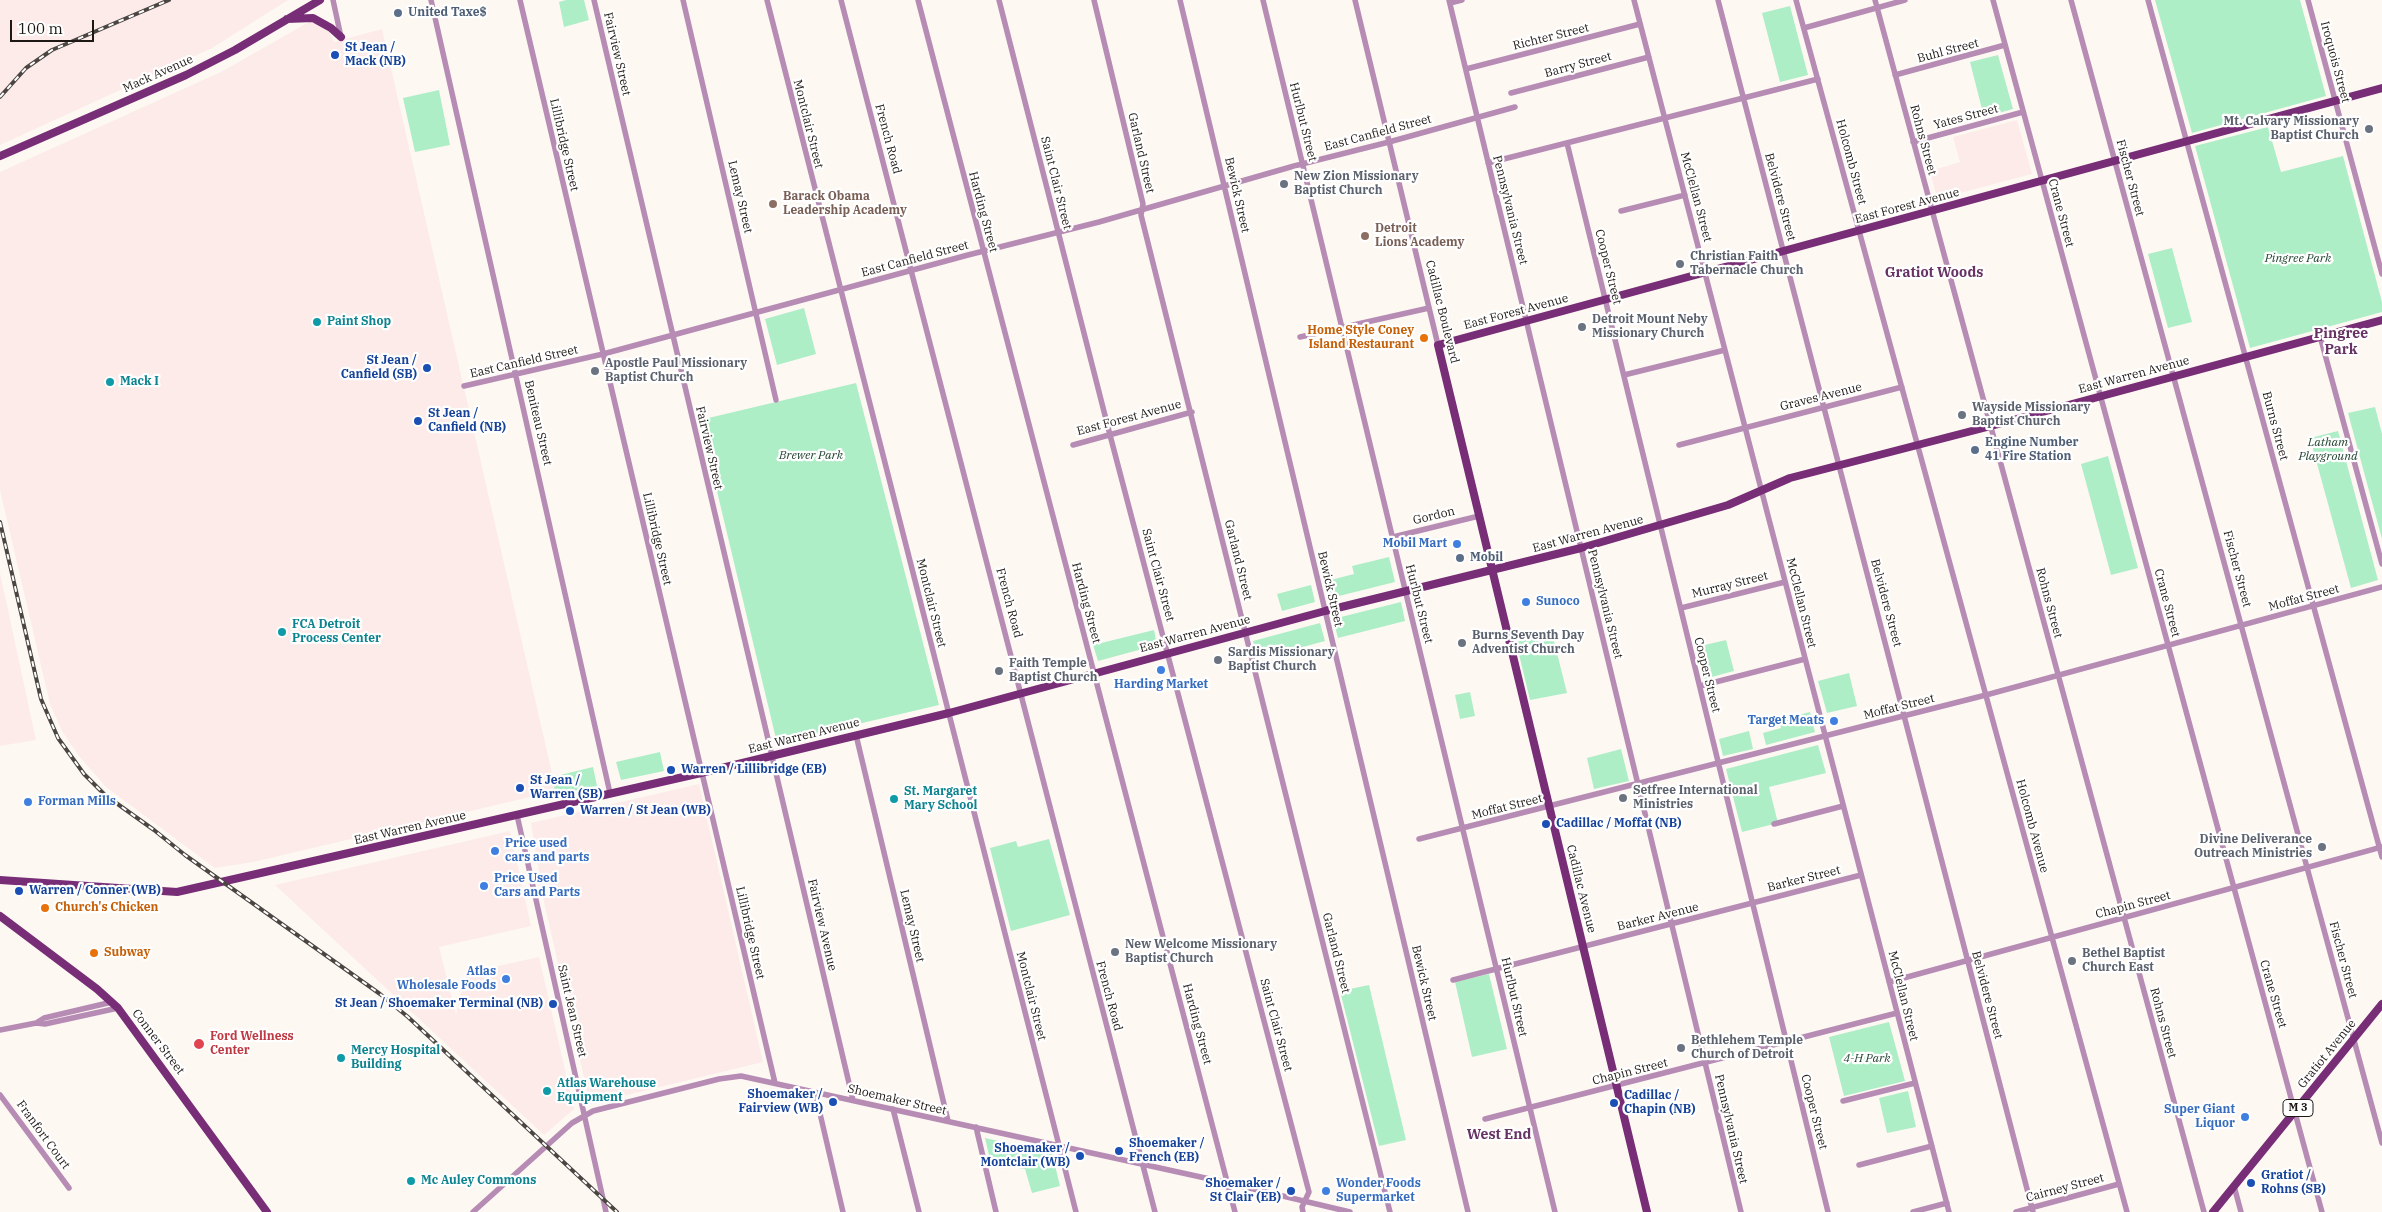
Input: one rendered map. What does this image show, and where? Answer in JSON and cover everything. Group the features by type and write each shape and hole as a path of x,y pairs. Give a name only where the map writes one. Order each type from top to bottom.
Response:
{"main road":[{"name":"Mack Avenue","path":"3,155 186,75 235,50 320,0"},
{"path":"285,19 313,18 331,28 341,38"},
{"name":"East Forest Avenue","path":"1438,346 2382,88"},
{"name":"East Warren Avenue","path":"0,880 177,892 701,773 949,713 1324,611 1581,548 1728,505 1790,478 1991,426 2382,320"},
{"name":"Cadillac Boulevard","path":"1438,346 1492,571"},
{"name":"Cadillac Avenue","path":"1492,571 1647,1212"},
{"path":"0,887 10,881"},
{"name":"Conner Street","path":"1,916 118,1008 267,1212"},
{"name":"Gratiot Avenue","path":"2213,1212 2382,1004"}],"street":[{"path":"333,0 341,38"},
{"name":"Beniteau Street","path":"430,0 610,793"},
{"name":"Lillibridge Street","path":"520,0 775,1083"},
{"name":"Fairview Street","path":"594,0 770,756"},
{"name":"Lemay Street","path":"684,0 776,400"},
{"name":"Montclair Street","path":"766,0 1076,1212"},
{"name":"French Road","path":"841,0 1155,1212"},
{"name":"Harding Street","path":"918,0 1235,1212"},
{"name":"Saint Clair Street","path":"999,0 1110,435 1309,1192 1302,1207 1303,1212"},
{"name":"Garland Street","path":"1094,0 1143,209 1141,215 1192,412 1390,1212"},
{"name":"Bewick Street","path":"1180,0 1468,1212"},
{"name":"Hurlbut Street","path":"1264,0 1555,1212"},
{"name":"Cadillac Boulevard","path":"1355,0 1438,346"},
{"path":"1449,2 1462,0"},
{"name":"McClellan Street","path":"1634,0 1949,1212"},
{"name":"Belvidere Street","path":"1718,0 2033,1210"},
{"name":"Holcomb Street","path":"1796,0 1918,445"},
{"name":"Rohns Street","path":"1875,0 2204,1212"},
{"path":"1804,28 1905,0"},
{"name":"Crane Street","path":"1993,0 2322,1212"},
{"name":"Fischer Street","path":"2071,0 2382,1143"},
{"name":"Burns Street","path":"2148,0 2382,857"},
{"name":"Iroquois Street","path":"2308,0 2382,274"},
{"name":"Pennsylvania Street","path":"1449,2 1741,1212"},
{"name":"Richter Street","path":"1466,69 1640,24"},
{"name":"Buhl Street","path":"1895,75 2005,46"},
{"name":"Barry Street","path":"1512,93 1649,57"},
{"path":"1488,163 1818,78"},
{"name":"East Canfield Street","path":"464,386 603,354 983,251 1058,233 1224,185 1515,107"},
{"name":"Yates Street","path":"1914,142 2023,112"},
{"name":"Cooper Street","path":"1567,142 1828,1212"},
{"path":"1621,211 1685,195"},
{"path":"1300,337 1429,308"},
{"path":"2320,336 2382,564"},
{"path":"1624,376 1725,350"},
{"name":"Graves Avenue","path":"1679,445 1902,387"},
{"name":"East Forest Avenue","path":"1073,445 1192,412"},
{"name":"Holcomb Avenue","path":"1918,445 2127,1212"},
{"name":"Gordon","path":"1393,536 1479,516"},
{"name":"Murray Street","path":"1680,608 1785,582"},
{"name":"Moffat Street","path":"1419,839 1986,695 2382,587"},
{"path":"1700,686 1805,659"},
{"name":"Lemay Street","path":"856,735 948,1121"},
{"name":"Fairview Avenue","path":"770,756 853,1100"},
{"path":"1774,824 1843,806"},
{"name":"Saint Jean Street","path":"517,815 606,1212"},
{"name":"Chapin Street","path":"1889,982 2381,848"},
{"name":"Barker Street","path":"1752,903 1861,875"},
{"name":"Barker Avenue","path":"1453,980 1752,903"},
{"path":"36,1024 44,1018 112,1002"},
{"path":"0,1030 45,1024 118,1008"},
{"name":"Chapin Street","path":"1485,1119 1897,1013"},
{"name":"Shoemaker Street","path":"473,1212 572,1123 585,1115 593,1111 736,1076 976,1127 1350,1212"},
{"path":"1844,1101 1915,1083"},
{"path":"815,1092 843,1212"},
{"name":"Franfort Court","path":"0,1095 69,1188"},
{"path":"894,1109 920,1212"},
{"path":"2374,1114 2382,1111"},
{"path":"976,1127 996,1212"},
{"path":"1859,1165 1932,1146"},
{"name":"Cairney Street","path":"2016,1212 2033,1210 2119,1184"},
{"path":"2234,1186 2241,1212"},
{"path":"1913,1212 1946,1203"}],"shaded area":[{"path":"0,0 288,0 212,48 0,145"},
{"path":"309,22 316,22 329,30 334,42 382,29 556,791 253,862 215,868 106,787 79,756 62,731 50,704 0,490 0,172 223,71"},
{"path":"2017,120 2032,174 1937,199 1930,171 1960,162 1953,137"},
{"path":"0,573 36,740 0,746"},
{"path":"699,784 763,1062 590,1104 544,902 531,823"},
{"path":"510,831 531,926 439,947 456,1014 466,973 539,957 574,1109 544,1135 275,885"}],"green space":[{"path":"584,0 589,20 564,27 559,2"},
{"path":"2155,0 2300,0 2326,96 2192,133"},
{"path":"1790,6 1808,75 1780,82 1762,13"},
{"path":"1998,55 2013,109 1984,117 1970,62"},
{"path":"439,90 450,145 415,152 403,98"},
{"name":"Pingree Park","path":"2268,127 2281,172 2343,156 2382,302 2382,312 2250,348 2195,146"},
{"path":"2172,248 2192,322 2168,328 2148,254"},
{"path":"804,308 816,354 777,365 765,319"},
{"name":"Brewer Park","path":"856,383 939,705 777,743 700,420"},
{"name":"Latham Playground","path":"2375,407 2382,434 2382,539 2348,413"},
{"name":"Latham Playground","path":"2338,431 2378,580 2351,588 2310,438"},
{"path":"2108,456 2138,568 2111,575 2081,464"},
{"path":"1389,557 1395,582 1327,599 1323,582 1354,574 1352,566"},
{"path":"1311,585 1315,602 1282,611 1277,594"},
{"path":"1401,602 1405,621 1338,638 1333,619"},
{"path":"1320,623 1325,641 1258,659 1253,641"},
{"path":"1154,630 1157,645 1098,661 1093,645"},
{"path":"1552,633 1567,693 1530,700 1516,642"},
{"path":"1726,640 1734,671 1704,679 1696,647"},
{"path":"1849,673 1857,706 1827,713 1818,681"},
{"path":"1470,692 1475,716 1460,719 1455,695"},
{"path":"1810,712 1815,732 1766,745 1763,733 1781,728 1779,720"},
{"path":"1749,731 1753,749 1723,756 1719,739"},
{"path":"1818,745 1826,773 1769,787 1778,823 1742,832 1726,769"},
{"path":"1621,749 1629,781 1594,789 1587,758"},
{"path":"660,752 664,771 621,780 616,762"},
{"path":"593,767 597,786 556,795 552,777"},
{"path":"1049,839 1070,915 1011,931 990,848 1016,841 1018,847"},
{"path":"1489,974 1507,1049 1472,1057 1455,982"},
{"path":"1369,985 1406,1140 1379,1146 1340,991"},
{"name":"4-H Park","path":"1889,1022 1905,1081 1844,1096 1829,1037"},
{"path":"1908,1091 1916,1127 1887,1133 1879,1098"},
{"path":"985,1138 1052,1153 1060,1186 1032,1193 1025,1169 991,1164"}],"railway":[{"path":"0,97 26,68 52,50 169,0"},
{"path":"0,522 41,699 58,738 84,774 105,795 185,855 380,994 408,1017 617,1212"}],"place":[{"name":"United Taxe$","path":"398,13"},
{"name":"St Jean / Mack (NB)","path":"335,55"},
{"name":"Mt. Calvary Missionary Baptist Church","path":"2369,129"},
{"name":"New Zion Missionary Baptist Church","path":"1284,184"},
{"name":"Barack Obama Leadership Academy","path":"773,204"},
{"name":"Detroit Lions Academy","path":"1365,236"},
{"name":"Christian Faith Tabernacle Church","path":"1680,264"},
{"name":"Paint Shop","path":"317,322"},
{"name":"Detroit Mount Neby Missionary Church","path":"1582,327"},
{"name":"Home Style Coney Island Restaurant","path":"1424,338"},
{"name":"St Jean / Canfield (SB)","path":"427,368"},
{"name":"Apostle Paul Missionary Baptist Church","path":"595,371"},
{"name":"Mack I","path":"110,382"},
{"name":"Wayside Missionary Baptist Church","path":"1962,415"},
{"name":"St Jean / Canfield (NB)","path":"418,421"},
{"name":"Engine Number 41 Fire Station","path":"1975,450"},
{"name":"Mobil Mart","path":"1457,544"},
{"name":"Mobil","path":"1460,558"},
{"name":"Sunoco","path":"1526,602"},
{"name":"FCA Detroit Process Center","path":"282,632"},
{"name":"Burns Seventh Day Adventist Church","path":"1462,643"},
{"name":"Sardis Missionary Baptist Church","path":"1218,660"},
{"name":"Harding Market","path":"1161,670"},
{"name":"Faith Temple Baptist Church","path":"999,671"},
{"name":"Target Meats","path":"1834,721"},
{"name":"Warren / Lillibridge (EB)","path":"671,770"},
{"name":"St Jean / Warren (SB)","path":"520,788"},
{"name":"Setfree International Ministries","path":"1623,798"},
{"name":"St. Margaret Mary School","path":"894,799"},
{"name":"Forman Mills","path":"28,802"},
{"name":"Warren / St Jean (WB)","path":"570,811"},
{"name":"Cadillac / Moffat (NB)","path":"1546,824"},
{"name":"Divine Deliverance Outreach Ministries","path":"2322,847"},
{"name":"Price used cars and parts","path":"495,851"},
{"name":"Price Used Cars and Parts","path":"484,886"},
{"name":"Warren / Conner (WB)","path":"19,891"},
{"name":"Church's Chicken","path":"45,908"},
{"name":"New Welcome Missionary Baptist Church","path":"1115,952"},
{"name":"Subway","path":"94,953"},
{"name":"Bethel Baptist Church East","path":"2072,961"},
{"name":"Atlas Wholesale Foods","path":"506,979"},
{"name":"St Jean / Shoemaker Terminal (NB)","path":"553,1004"},
{"name":"Ford Wellness Center","path":"199,1044"},
{"name":"Bethlehem Temple Church of Detroit","path":"1681,1048"},
{"name":"Mercy Hospital Building","path":"341,1058"},
{"name":"Atlas Warehouse Equipment","path":"547,1091"},
{"name":"Shoemaker / Fairview (WB)","path":"833,1102"},
{"name":"Cadillac / Chapin (NB)","path":"1614,1103"},
{"name":"Super Giant Liquor","path":"2245,1117"},
{"name":"Shoemaker / French (EB)","path":"1119,1151"},
{"name":"Shoemaker / Montclair (WB)","path":"1080,1156"},
{"name":"Mc Auley Commons","path":"411,1181"},
{"name":"Gratiot / Rohns (SB)","path":"2251,1183"},
{"name":"Shoemaker / St Clair (EB)","path":"1291,1191"},
{"name":"Wonder Foods Supermarket","path":"1326,1191"}],"district":[{"name":"Gratiot Woods","path":"1934,273"},
{"name":"Pingree Park","path":"2341,342"},
{"name":"West End","path":"1499,1135"}]}
